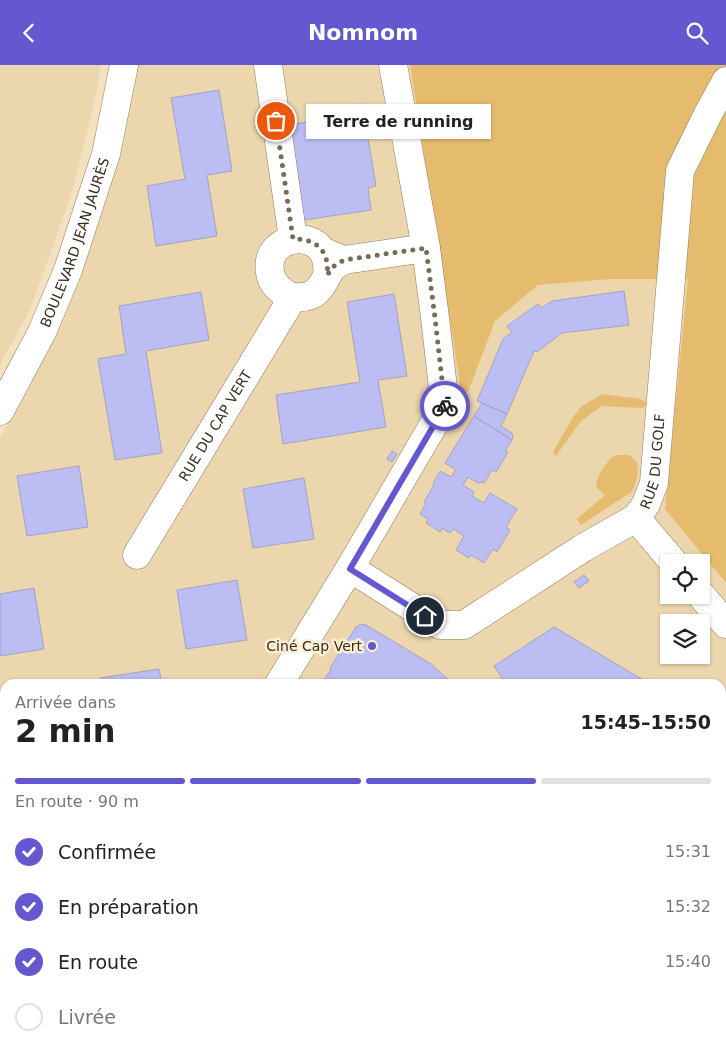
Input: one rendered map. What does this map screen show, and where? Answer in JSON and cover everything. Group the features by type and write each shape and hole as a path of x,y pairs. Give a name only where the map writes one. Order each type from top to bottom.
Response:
{"street":[{"path":"268,65 293,239"},
{"path":"282,679 350,569 445,405 426,248 393,65"},
{"name":"BOULEVARD JEAN JAURÈS","path":"0,411 42,332 68,270 106,154 123,66"},
{"name":"RUE DU GOLF","path":"350,569 440,625 464,625 582,548 636,518 646,504 654,483 680,171 726,81"},
{"path":"293,239 309,240 316,244 331,262 324,283 318,291 302,297 293,297 284,293 276,286 271,278 269,268 271,258 276,249 293,239"},
{"path":"331,262 426,248"},
{"name":"RUE DU CAP VERT","path":"137,555 293,297"},
{"path":"636,518 666,554"},
{"path":"709,604 726,624"}],"shaded area":[{"path":"0,65 100,65 98,87 73,189 30,310 0,365"},
{"path":"134,65 410,65 461,391 468,392 495,321 538,285 612,279 689,279 665,508 702,554 660,554 660,604 710,604 710,563 726,583 726,679 0,679 0,438 57,331 99,222 122,136"},
{"path":"410,65 726,65 726,583 710,564 710,554 702,554 665,509 688,279 612,279 538,285 495,321 468,392 461,391"},
{"path":"602,394 640,399 646,402 646,405 643,408 602,406 581,421 556,456 553,452 573,417 581,407"},
{"path":"615,455 629,455 636,461 638,467 637,477 632,492 581,525 577,519 605,495 596,487 598,478 602,469"}],"building":[{"path":"219,90 232,171 207,175 217,236 156,246 147,186 185,179 171,98"},
{"path":"362,104 376,186 368,188 371,210 304,220 288,125 315,121 313,113"},
{"path":"624,291 629,325 562,333 537,352 534,351 507,414 477,401 503,339 512,332 507,326 538,304 541,308 552,301"},
{"path":"201,292 209,340 146,351 162,453 115,460 98,359 126,354 119,306"},
{"path":"394,294 407,376 378,380 386,427 283,444 276,395 360,382 347,302"},
{"path":"482,403 507,414 501,426 512,433 512,440 474,416"},
{"path":"474,416 512,440 505,451 508,452 496,472 492,470 485,482 478,483 468,477 463,485 474,492 472,496 484,503 490,493 517,509 506,527 510,530 497,552 493,549 484,563 471,555 469,558 456,550 464,536 453,529 450,533 442,528 440,532 426,523 428,519 420,514 440,471 451,477 456,470 445,463"},
{"path":"392,451 397,454 392,462 387,459"},
{"path":"79,466 88,527 27,536 17,476"},
{"path":"304,478 314,539 253,548 243,489"},
{"path":"584,575 589,581 579,588 574,582"},
{"path":"237,580 247,640 186,649 177,590"},
{"path":"34,588 44,649 0,656 0,594"},
{"name":"Ciné Cap Vert","path":"361,624 366,625 431,664 448,679 325,679 356,627"},
{"path":"554,627 642,679 503,679 494,666"},
{"path":"159,669 161,679 100,679"}],"way so far":[{"path":"276,121 293,239 309,240 322,250 328,267 327,275 334,266 344,260 426,248 445,406"}],"place":[{"name":"Terre de running","path":"276,121"},
{"name":"Ciné Cap Vert","path":"372,646"}],"route":[{"path":"425,616 350,569 445,406"}]}
